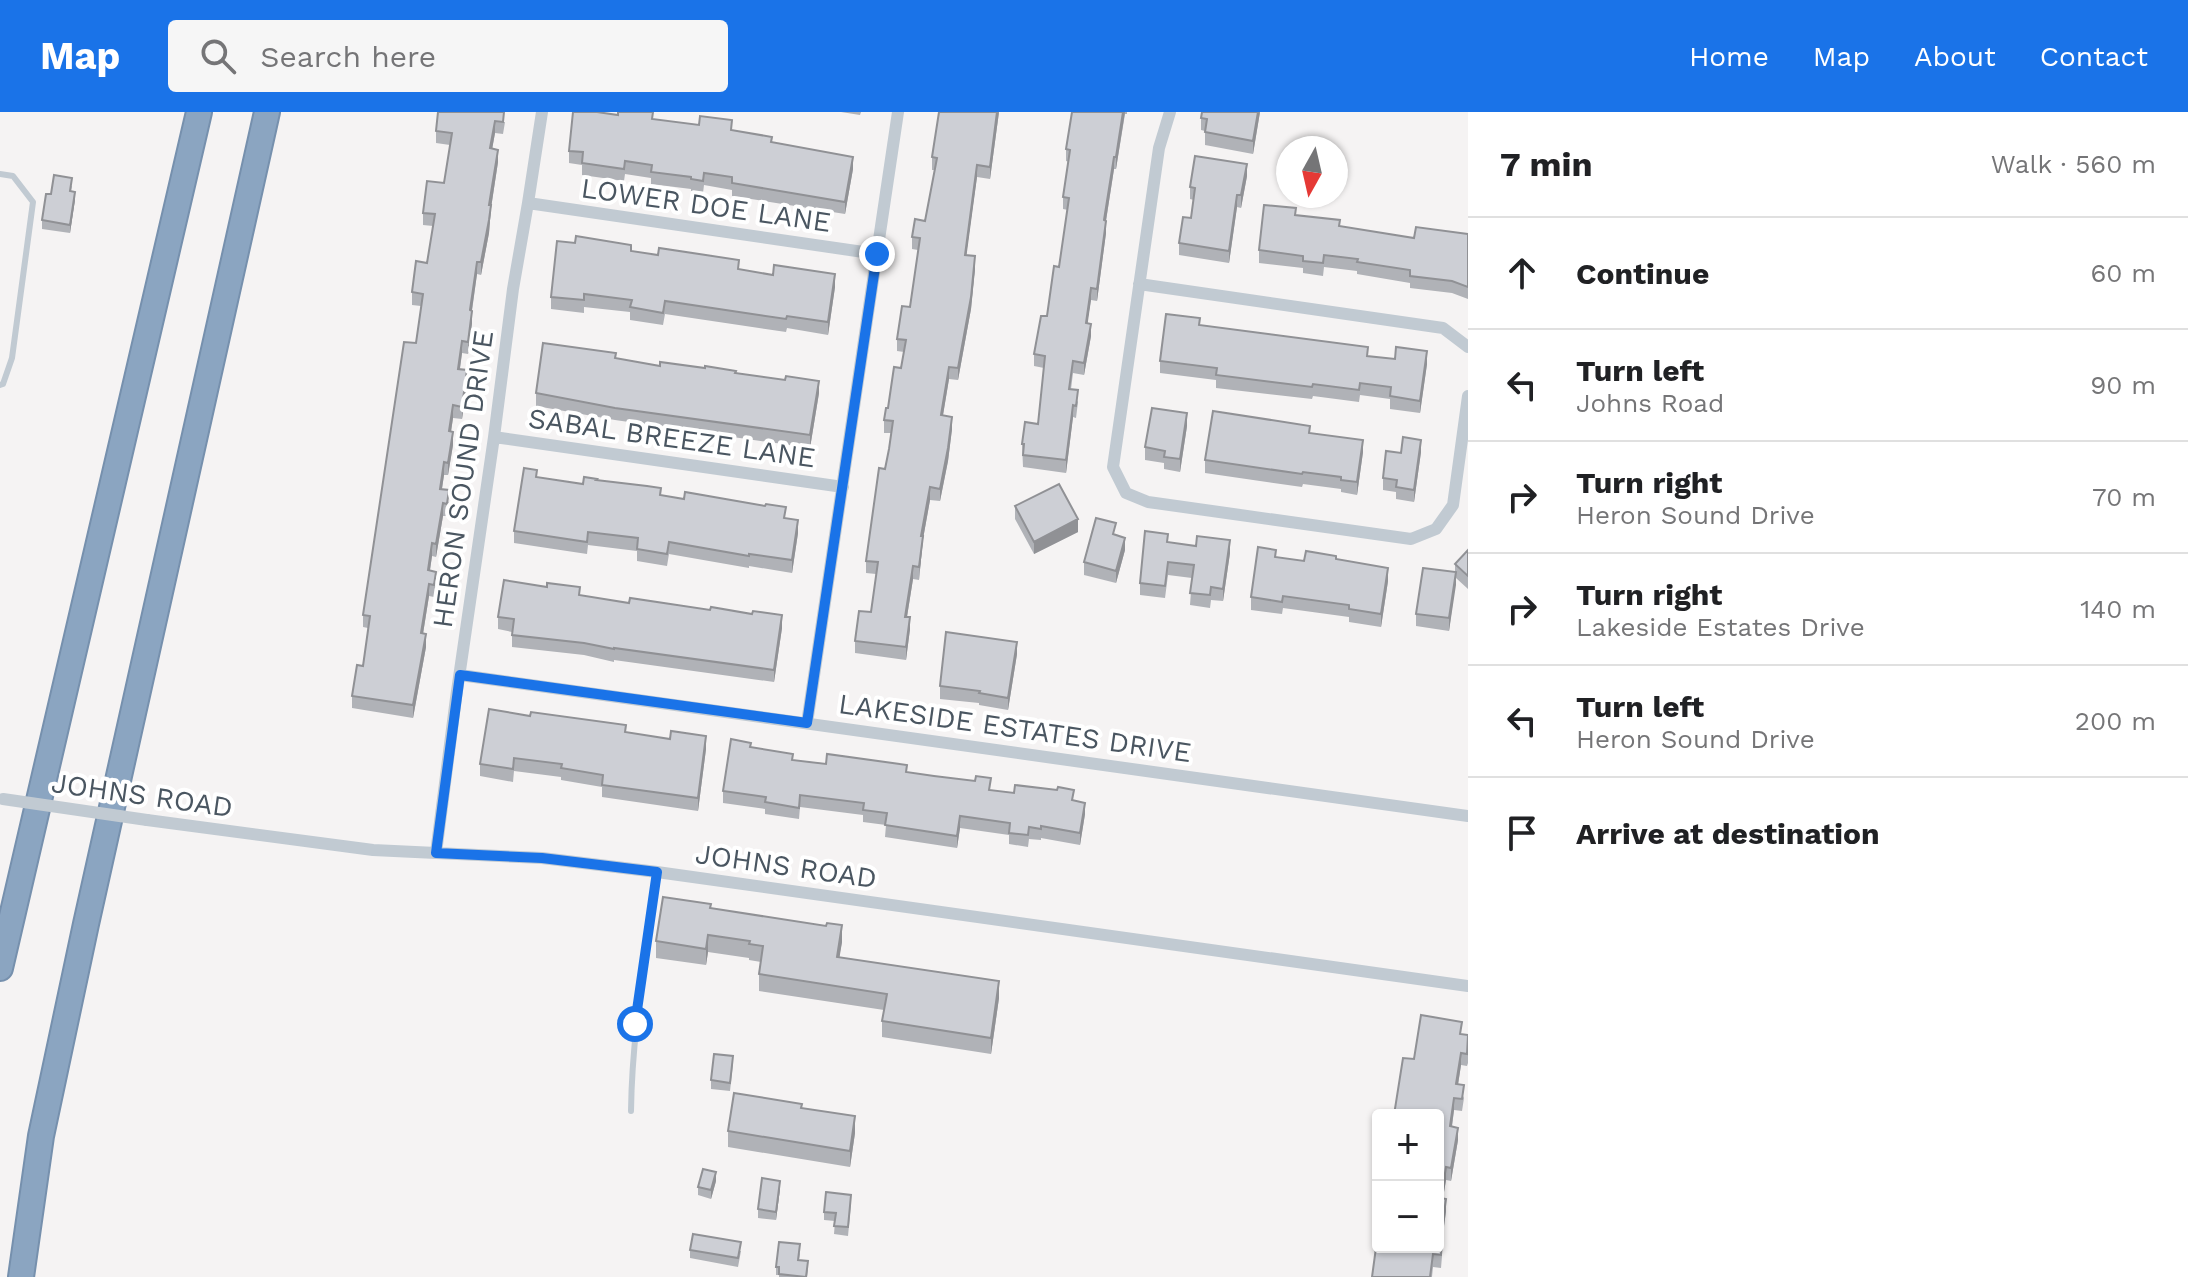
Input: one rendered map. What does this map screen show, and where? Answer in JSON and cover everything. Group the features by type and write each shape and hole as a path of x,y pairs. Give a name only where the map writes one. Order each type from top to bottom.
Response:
{"highway":[{"path":"0,968 199,112"},
{"path":"21,1277 44,1121 267,112"}],"street":[{"name":"HERON SOUND DRIVE","path":"436,853 513,289 542,112"},
{"path":"807,723 898,112"},
{"path":"1170,112 1159,148 1113,467 1126,493 1148,502 1411,539 1436,529 1453,505 1468,396"},
{"name":"LOWER DOE LANE","path":"528,203 877,254"},
{"path":"1139,284 1443,328 1468,347"},
{"name":"SABAL BREEZE LANE","path":"494,437 843,487"},
{"name":"LAKESIDE ESTATES DRIVE","path":"460,675 1468,816"},
{"name":"JOHNS ROAD","path":"1,799 373,850 542,858 657,872 1468,986"}],"lane":[{"path":"0,174 13,176 33,202 12,358 0,385"},
{"path":"631,1111 635,1024 657,872"}],"building":[{"path":"438,112 504,112 503,122 495,121 490,148 498,150 489,220 481,262 477,262 468,342 462,341 458,369 467,370 462,407 453,405 449,431 453,432 440,489 449,490 447,504 443,503 436,544 432,543 428,570 436,572 434,585 429,584 421,633 426,634 413,705 352,696 357,665 363,666 370,616 363,615 404,342 416,343 423,294 412,292 416,261 427,263 435,214 423,213 427,181 444,183 452,133 436,131"},
{"path":"573,112 618,115 618,112 653,112 652,119 699,125 700,116 732,120 731,130 772,137 771,142 853,157 845,202 732,183 732,177 704,173 703,181 651,172 652,165 625,161 624,169 582,163 583,152 569,151"},
{"path":"939,112 997,112 990,167 977,165 965,255 975,256 971,297 958,368 949,367 941,415 952,417 948,448 940,489 930,487 919,567 913,566 905,617 910,617 906,647 855,641 859,611 871,612 878,562 866,561 879,468 885,469 893,421 884,420 894,367 901,368 906,340 897,339 902,306 910,307 920,238 912,237 915,219 925,221 937,158 932,157"},
{"path":"1072,112 1123,112 1104,220 1097,289 1091,288 1086,323 1091,324 1084,363 1073,361 1069,389 1078,390 1066,460 1023,455 1022,444 1025,422 1038,424 1045,356 1034,354 1041,316 1047,316 1054,266 1059,267 1069,198 1063,197"},
{"path":"1202,112 1258,112 1253,141 1205,132 1207,119 1201,118"},
{"path":"1195,156 1247,164 1241,195 1237,195 1229,251 1179,243 1183,217 1191,218 1195,188 1190,187"},
{"path":"54,175 72,178 70,191 75,192 70,225 42,220 46,194 51,194"},
{"path":"1264,205 1296,208 1295,215 1340,220 1339,226 1414,238 1416,227 1468,234 1468,287 1452,281 1410,276 1410,270 1357,262 1358,259 1324,255 1323,263 1303,261 1303,256 1259,250"},
{"path":"576,236 631,245 631,251 658,255 659,248 739,260 738,269 773,275 774,265 835,274 828,322 665,301 663,313 630,307 632,300 584,294 584,300 551,297 557,241 575,243"},
{"path":"1166,314 1200,318 1199,325 1368,347 1367,356 1395,359 1396,347 1427,351 1420,401 1390,396 1391,387 1360,383 1359,390 1313,384 1312,387 1216,375 1217,368 1160,361"},
{"path":"543,343 616,353 615,358 660,366 660,362 705,366 785,380 786,376 819,381 810,435 615,408 536,393"},
{"path":"1152,408 1187,413 1180,459 1164,457 1165,451 1145,447"},
{"path":"1213,411 1310,426 1309,433 1363,440 1357,482 1341,480 1341,477 1205,460"},
{"path":"1403,437 1421,440 1414,490 1396,487 1397,480 1383,478 1386,451 1401,453"},
{"path":"524,468 537,470 536,477 583,484 584,477 661,488 660,495 684,499 685,492 786,507 784,518 798,520 792,560 669,542 667,554 637,549 638,538 588,532 587,542 514,531"},
{"path":"1059,484 1078,519 1034,542 1015,506"},
{"path":"1096,518 1116,523 1113,534 1125,538 1116,571 1084,562"},
{"path":"1145,531 1168,534 1167,542 1196,546 1197,536 1230,540 1223,589 1211,587 1210,595 1190,593 1194,565 1168,562 1165,586 1140,583"},
{"path":"1258,547 1276,550 1275,557 1304,561 1306,551 1388,568 1381,614 1349,609 1349,605 1283,596 1282,602 1251,597"},
{"path":"1468,550 1468,576 1455,564"},
{"path":"1423,568 1456,572 1449,618 1416,614"},
{"path":"504,580 547,587 547,583 580,587 579,595 629,603 630,598 710,610 711,607 782,615 774,670 512,635 514,619 498,617"},
{"path":"946,632 1017,642 1008,698 940,686"},
{"path":"489,709 626,725 625,732 670,739 671,731 706,736 698,798 602,785 603,775 561,768 562,764 514,758 513,769 480,764"},
{"path":"731,739 751,743 750,747 793,754 792,760 826,764 827,754 907,765 906,772 975,781 976,776 991,778 989,790 1014,793 1015,785 1074,790 1072,800 1085,803 1080,833 1041,826 1041,829 1029,827 1028,835 1009,833 1010,823 960,816 957,836 885,825 887,813 863,810 864,803 800,795 799,808 765,802 766,797 723,791"},
{"path":"663,897 711,904 710,908 826,926 827,923 842,925 837,957 999,981 991,1038 882,1021 887,994 759,974 763,946 749,944 750,941 708,935 706,949 656,941"},
{"path":"1421,1015 1462,1022 1460,1034 1468,1035 1467,1054 1461,1053 1456,1084 1464,1085 1462,1099 1454,1098 1450,1126 1458,1128 1451,1168 1446,1167 1444,1179 1444,1109 1395,1109 1403,1058 1414,1059"},
{"path":"714,1054 733,1056 730,1083 711,1080"},
{"path":"734,1093 855,1116 850,1151 728,1131"},
{"path":"703,1169 716,1172 711,1190 698,1187"},
{"path":"762,1178 780,1181 776,1212 758,1209"},
{"path":"826,1192 851,1195 848,1227 834,1226 836,1213 824,1212"},
{"path":"693,1234 741,1242 738,1258 690,1250"},
{"path":"779,1242 800,1244 798,1260 808,1261 806,1277 779,1274 779,1267 776,1267"},
{"path":"1375,1253 1441,1253 1433,1254 1430,1277 1372,1277"}],"route":[{"path":"635,1024 657,872 542,858 436,853 460,675 807,723 877,254"}]}
